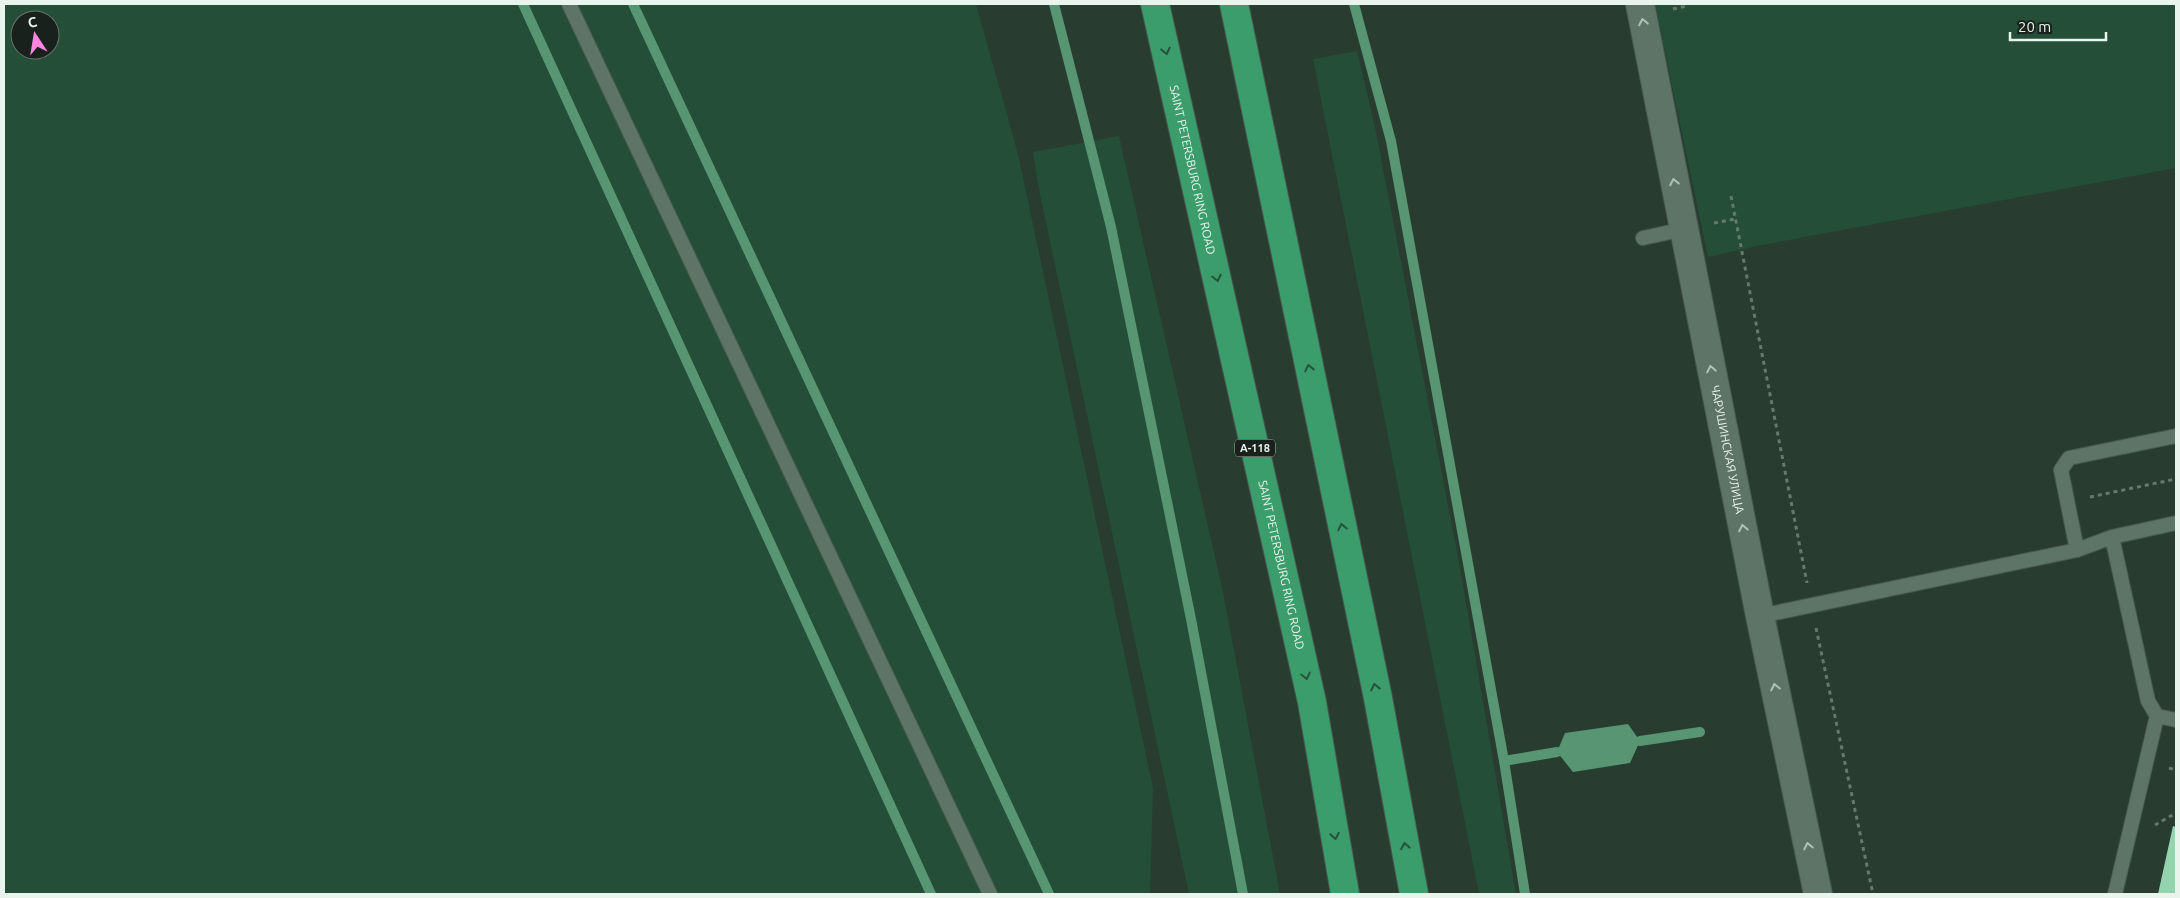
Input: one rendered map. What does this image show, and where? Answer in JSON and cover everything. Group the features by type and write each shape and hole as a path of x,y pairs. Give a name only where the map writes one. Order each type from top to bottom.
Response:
{"highway":[{"name":"SAINT PETERSBURG RING ROAD","path":"1156,4 1312,702 1345,894"},
{"path":"1234,4 1378,698 1414,894"}],"street":[{"name":"ЧАРУШИНСКАЯ УЛИЦА","path":"1640,4 1760,616 1818,894"}],"lane":[{"path":"569,4 990,894"},
{"path":"1643,238 1684,229"},
{"path":"2077,550 2061,470 2069,458 2176,436"},
{"path":"1760,616 2077,550 2112,537 2176,524"},
{"path":"2112,537 2148,701 2157,716 2115,894"},
{"path":"2157,716 2176,720"}],"path":[{"path":"1731,196 1746,268"},
{"path":"2068,501 2176,479"}],"shaded area":[{"path":"4,4 976,4 1018,154 1153,788 1150,894 4,894"},
{"path":"1655,4 2176,4 2176,168 1762,245 1708,257"},
{"path":"1357,51 1375,127 1459,562 1516,894 1479,894 1313,59"},
{"path":"1119,136 1223,592 1280,894 1189,894 1038,185 1033,152"},
{"path":"1628,724 1640,741 1630,763 1573,772 1557,752 1565,733"}],"building":[{"path":"2173,826 2176,827 2176,894 2158,894"}],"waterway":[{"path":"523,4 931,894"},
{"path":"633,4 1049,894"},
{"path":"1054,4 1111,227 1191,619 1243,894"},
{"path":"1354,4 1391,141 1504,761 1525,894"},
{"path":"1640,741 1700,732"},
{"path":"1504,761 1557,752"}]}
